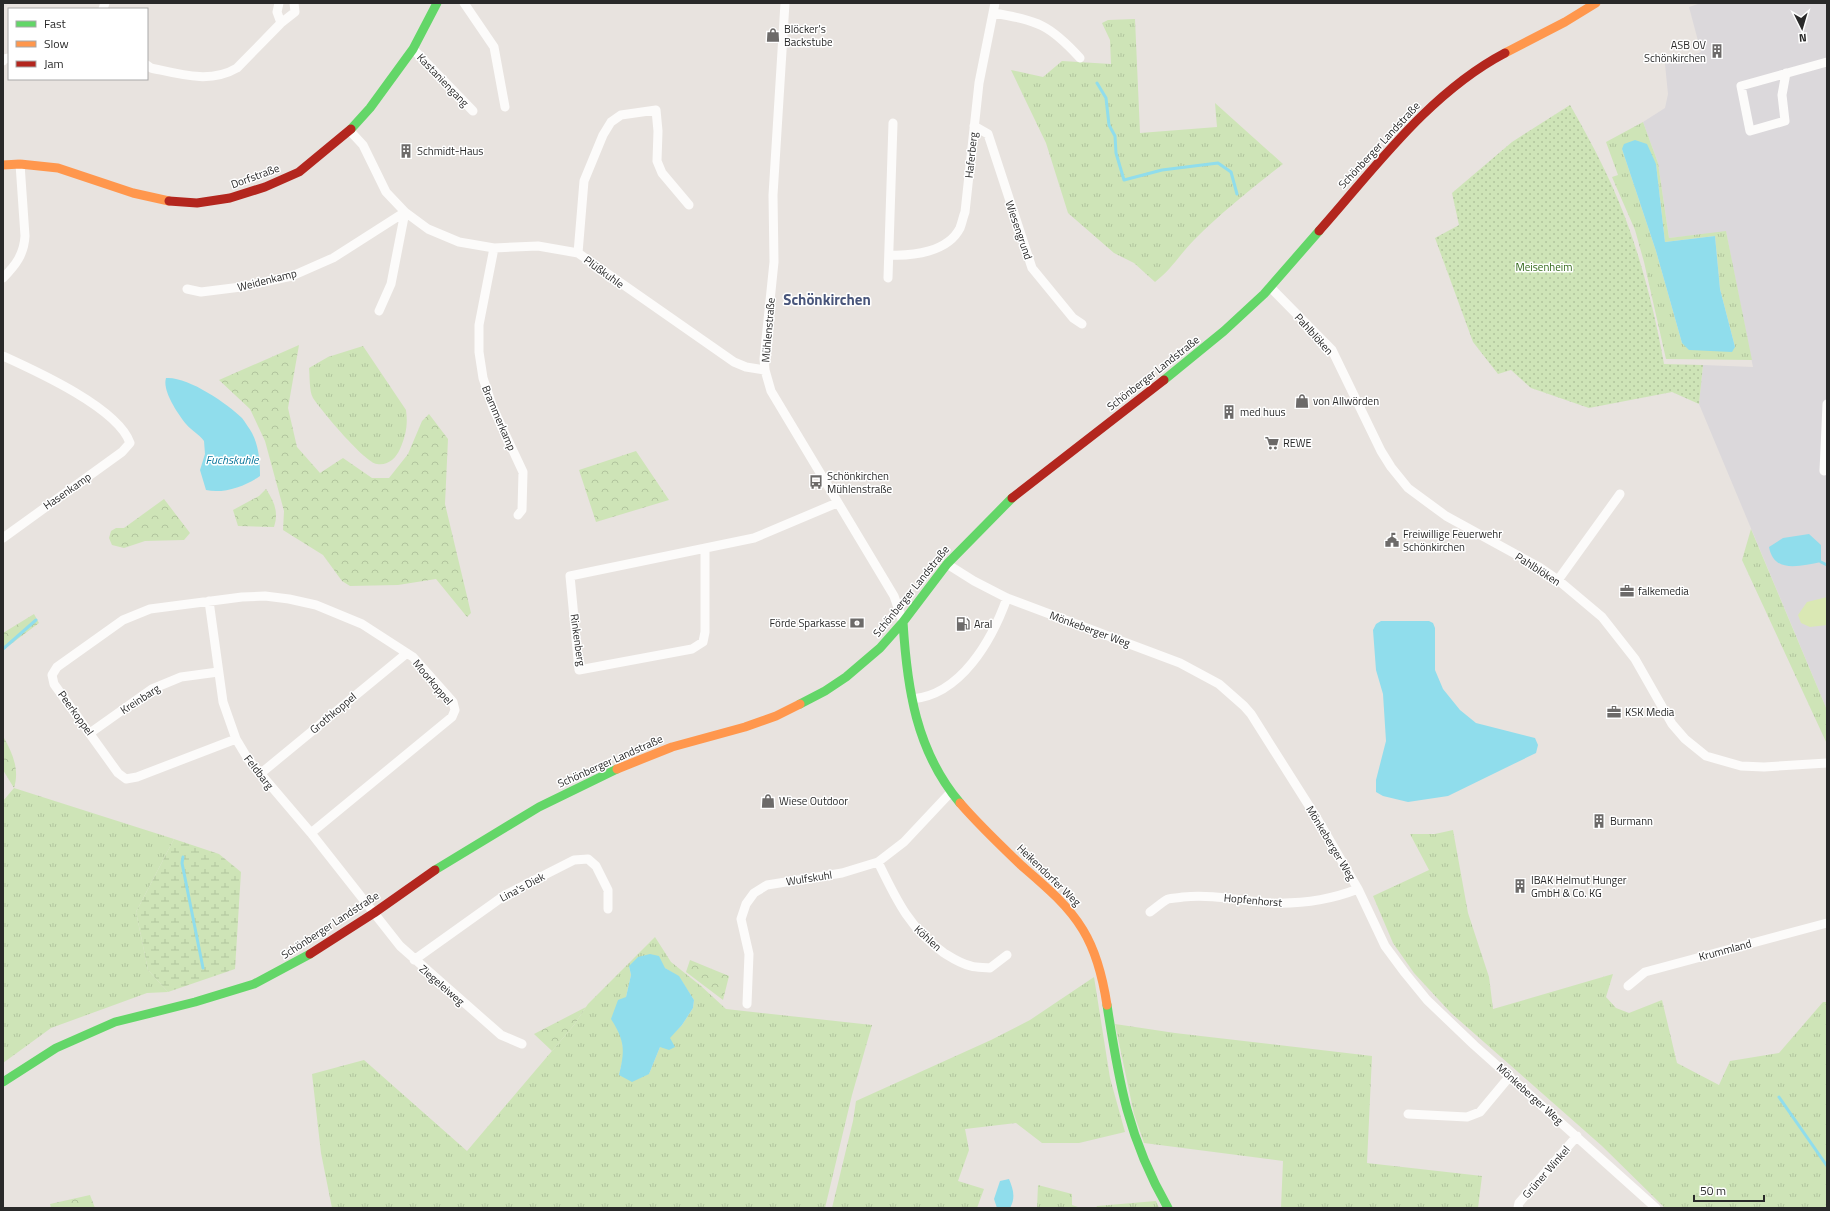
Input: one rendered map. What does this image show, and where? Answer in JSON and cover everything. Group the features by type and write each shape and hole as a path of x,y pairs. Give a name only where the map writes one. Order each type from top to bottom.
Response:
{"main road":[{"name":"Dorfstraße","path":"3,165 20,164 68,171 133,193 175,202 197,203 230,198 265,187 299,172 350,131 370,108 413,50 437,3"},
{"name":"Schönberger Landstraße","path":"3,1082 56,1048 116,1022 195,1002 254,984 301,960 374,913 444,863 539,807 586,783 672,747 745,727 776,716 801,704 846,677 880,648 903,622 947,564 1006,502 1139,400 1224,331 1270,286 1421,116 1444,94 1476,69 1576,17 1596,3"},
{"name":"Heikendorfer Weg","path":"903,622 916,722 930,757 940,776 951,792 992,837 1049,890 1073,916 1089,941 1100,969 1115,1063 1127,1117 1146,1168 1168,1208"}],"street":[{"path":"280,3 277,12 281,23"},
{"path":"148,66 151,68 193,77 202,77 230,72 237,68 281,23 295,12 294,3"},
{"path":"464,3 494,47 505,107"},
{"name":"Mühlenstraße","path":"785,3 773,195 774,262 764,359 765,370 771,391 894,596 903,622"},
{"name":"Haferberg","path":"890,254 907,256 936,249 948,241 960,229 965,212 980,83 995,3"},
{"path":"994,13 1027,19 1040,24 1051,30 1080,58"},
{"name":"Kastaniengang","path":"413,50 473,111"},
{"path":"1786,73 1782,95 1786,121 1750,131 1742,86 1786,73 1827,62"},
{"path":"578,253 584,181 603,135 611,122 621,115 656,110 658,131 657,161 662,173 689,205"},
{"path":"888,278 890,254 893,123"},
{"name":"Wiesengrund","path":"974,126 988,134 1032,268 1073,318 1082,324"},
{"name":"Plüßkuhle","path":"350,131 363,145 386,192 405,212 428,229 459,242 494,248 538,246 578,253 734,362 746,367 765,370"},
{"path":"3,278 20,258 24,247 25,236 20,164"},
{"path":"379,311 392,284 405,212"},
{"name":"Weidenkamp","path":"187,289 201,292 241,287 292,276 333,258 405,212"},
{"name":"Brammerkamp","path":"494,248 479,326 479,352 483,378 493,408 523,472 522,510 518,515"},
{"name":"Pahlblöken","path":"1270,286 1332,350 1381,451 1391,467 1408,488 1446,516 1538,567 1558,580 1602,617 1635,659 1672,724 1685,739 1706,756 1741,766 1764,767 1827,763"},
{"name":"Hasenkamp","path":"3,356 49,377 72,390 114,419 127,434 130,443 122,452 3,538"},
{"path":"1824,471 1827,404"},
{"path":"1558,580 1620,494"},
{"name":"Rinkenberg","path":"705,548 705,632 703,642 692,649 579,670 570,576 705,548 754,538 837,503"},
{"name":"Mönkeberger Weg","path":"947,564 974,581 1007,598 1180,663 1220,684 1251,714 1318,820 1358,889 1386,946 1427,1000 1460,1032 1656,1208"},
{"name":"Moorkoppel","path":"209,601 265,596 290,599 316,605 362,624 407,653 418,662 453,702 455,710 452,717 311,834"},
{"path":"912,700 936,693 956,679 970,664 990,638 999,620 1007,598"},
{"name":"Feldbarg","path":"209,601 223,702 236,739 248,759 311,834 374,913"},
{"name":"Peerkoppel","path":"209,601 150,609 123,620 57,667 52,675 54,684 118,773 126,779 137,777 236,739"},
{"name":"Grothkoppel","path":"260,774 407,653"},
{"name":"Kreinbarg","path":"90,733 152,689 181,677 218,672"},
{"name":"Wulfskuhl","path":"747,1004 749,954 741,919 746,904 754,893 767,885 842,873 878,862 904,842 951,792"},
{"name":"Lina's Diek","path":"414,960 505,895 574,860 588,859 596,866 608,890 608,909"},
{"name":"Köhlen","path":"878,862 901,909 911,923 929,942 952,959 971,966 990,968 1006,955"},
{"name":"Hopfenhorst","path":"1150,912 1168,899 1188,897 1226,897 1270,903 1295,903 1345,895 1358,889"},
{"name":"Ziegeleiweg","path":"374,913 400,946 414,960 501,1035 522,1044"},
{"name":"Krummland","path":"1628,986 1645,972 1827,923"},
{"path":"1408,1114 1467,1117 1474,1115 1480,1112 1510,1076"},
{"name":"Grüner Winkel","path":"1518,1208 1519,1203 1577,1136"}],"shaded area":[{"path":"1701,3 1827,3 1827,710 1699,404 1703,365 1753,367 1726,232 1669,238 1658,163 1643,122 1665,108 1668,94 1665,64 1701,52 1689,7"}],"green space":[{"path":"1135,19 1140,133 1217,127 1215,103 1283,164 1215,220 1189,245 1166,272 1155,282 1134,263 1114,253 1068,213 1046,143 1011,70 1043,77 1062,61 1111,64 1110,40 1102,23 1108,20"},
{"name":"Meisenheim","path":"1570,105 1603,166 1618,198 1645,280 1654,313 1664,364 1703,365 1699,404 1672,392 1589,408 1531,388 1511,370 1498,374 1473,342 1435,238 1459,225 1452,193 1512,142"},
{"path":"1643,122 1658,163 1669,238 1726,231 1752,360 1666,359 1644,262 1635,230 1612,177 1618,175 1606,142","holes":["1622,149 1656,164 1665,242 1715,236 1720,289 1735,347 1682,343 1656,251"]},
{"path":"299,345 288,408 297,447 320,473 343,458 372,478 389,478 408,454 422,421 429,414 448,439 445,504 471,613 467,617 436,579 398,585 350,586 342,581 323,555 283,530 284,511 265,441 250,409 219,380"},
{"path":"363,346 406,410 407,425 402,444 394,458 385,464 377,464 363,455 334,424 313,398 311,392 309,368 328,357"},
{"path":"636,451 669,500 596,522 579,470"},
{"path":"266,489 275,507 276,516 274,527 238,526 233,510 259,496"},
{"path":"164,499 190,533 184,540 145,541 124,548 112,545 109,538 111,531 116,528 124,528"},
{"path":"1751,529 1827,710 1827,744 1742,560"},
{"path":"1827,597 1827,625 1810,627 1801,623 1798,615 1807,602"},
{"path":"34,614 39,623 3,650 3,633"},
{"path":"3,736 12,754 16,767 16,781 14,788 3,770"},
{"path":"14,788 174,839 136,912 148,970 168,992 147,993 51,1028 3,1063 3,801"},
{"path":"1453,830 1468,913 1489,977 1493,1009 1613,974 1606,997 1616,1008 1629,1013 1662,1000 1677,1063 1719,1085 1730,1061 1779,1053 1823,1002 1827,1002 1827,1208 1665,1208 1602,1146 1451,1013 1414,973 1393,943 1373,896 1429,870 1410,834 1435,834"},
{"path":"174,839 219,854 241,872 235,969 168,992 148,970 136,912"},
{"path":"655,937 671,962 701,986 726,1009 872,1025 852,1095 825,1208 332,1208 321,1153 312,1074 364,1060 467,1151 574,1025 588,1004","holes":["629,966 665,968 679,977 694,1000 693,1008 682,1025 660,1047 649,1074 619,1075 624,1054 621,1035 626,997 631,975"]},
{"path":"690,960 729,976 723,1000 686,972"},
{"path":"1094,977 1110,1078 1125,1132 1079,1143 1042,1143 1016,1123 965,1129 969,1150 958,1181 984,1189 977,1208 832,1208 853,1121 856,1101 991,1040 1030,1020"},
{"path":"586,1007 574,1025 552,1051 534,1034"},
{"path":"1115,1024 1175,1033 1372,1056 1367,1163 1482,1176 1478,1208 1281,1208 1283,1161 1144,1143 1134,1114"},
{"path":"1038,1185 1072,1194 1072,1205 1081,1208 1037,1208"},
{"path":"90,1195 95,1208 51,1208 50,1204"},
{"path":"1156,1201 1159,1208 1096,1208 1097,1206"}],"water":[{"path":"1635,140 1647,144 1656,164 1665,242 1715,236 1720,289 1735,347 1732,352 1689,350 1682,343 1656,251 1622,149 1624,144"},
{"name":"Fuchskuhle","path":"166,378 185,381 195,386 217,398 242,418 252,433 258,449 260,476 242,486 227,490 206,490 200,470 205,454 204,441 186,424 175,408 168,396 165,383"},
{"path":"1809,534 1821,545 1821,562 1789,566 1782,565 1772,556 1769,547 1783,538"},
{"path":"1381,621 1429,621 1433,623 1435,628 1435,670 1443,689 1460,710 1476,723 1535,738 1538,745 1536,753 1448,796 1408,802 1383,796 1376,792 1376,780 1386,741 1383,694 1376,670 1373,630 1376,624"},
{"path":"650,954 659,956 665,968 679,976 694,1000 693,1008 682,1025 670,1038 675,1047 669,1050 660,1047 649,1074 632,1082 619,1075 623,1052 619,1034 611,1019 618,1000 626,997 631,975 629,966 638,957"},
{"path":"1009,1179 1013,1193 1012,1204 1010,1208 997,1208 994,1199 1000,1181"}],"waterway":[{"path":"1097,83 1106,98 1109,125 1115,136 1116,153 1124,180 1162,170 1218,163 1231,172 1237,194"},
{"path":"1821,562 1827,565"},
{"path":"3,649 36,620"},
{"path":"183,857 182,863 203,968"},
{"path":"1779,1097 1827,1166"}],"traffic: fast":[{"path":"351,129 370,108 413,49 437,3"},
{"path":"1164,380 1224,331 1264,294 1319,231"},
{"path":"800,704 825,691 846,677 880,648 903,622 947,564 1012,498"},
{"path":"903,622 907,671 916,718 933,762 945,783 960,803"},
{"path":"435,870 539,807 617,769"},
{"path":"3,1082 56,1048 115,1022 195,1002 254,984 310,954"},
{"path":"1107,1005 1121,1085 1134,1134 1154,1182 1168,1208"}],"traffic: slow":[{"path":"1505,53 1565,22 1596,3"},
{"path":"3,165 20,164 58,168 133,193 169,201"},
{"path":"617,769 672,747 745,727 776,716 800,704"},
{"path":"960,803 998,843 1055,896 1077,921 1088,939 1096,957 1104,986 1107,1005"}],"traffic: jam":[{"path":"1319,231 1404,133 1428,110 1477,70 1505,53"},
{"path":"169,201 197,203 230,198 265,187 299,172 351,129"},
{"path":"1012,498 1164,380"},
{"path":"310,954 374,913 435,870"}],"place":[{"name":"Blöcker's Backstube","path":"773,35"},
{"name":"ASB OV Schönkirchen","path":"1717,51"},
{"name":"Schmidt-Haus","path":"406,151"},
{"name":"von Allwörden","path":"1302,401"},
{"name":"med huus","path":"1229,412"},
{"name":"REWE","path":"1272,443"},
{"name":"Schönkirchen Mühlenstraße","path":"816,482"},
{"name":"Freiwillige Feuerwehr Schönkirchen","path":"1392,540"},
{"name":"falkemedia","path":"1627,591"},
{"name":"Förde Sparkasse","path":"857,623"},
{"name":"Aral","path":"963,624"},
{"name":"KSK Media","path":"1614,712"},
{"name":"Wiese Outdoor","path":"768,801"},
{"name":"Burmann","path":"1599,821"},
{"name":"IBAK Helmut Hunger GmbH & Co. KG","path":"1520,886"}],"district":[{"name":"Schönkirchen","path":"827,300"}]}
